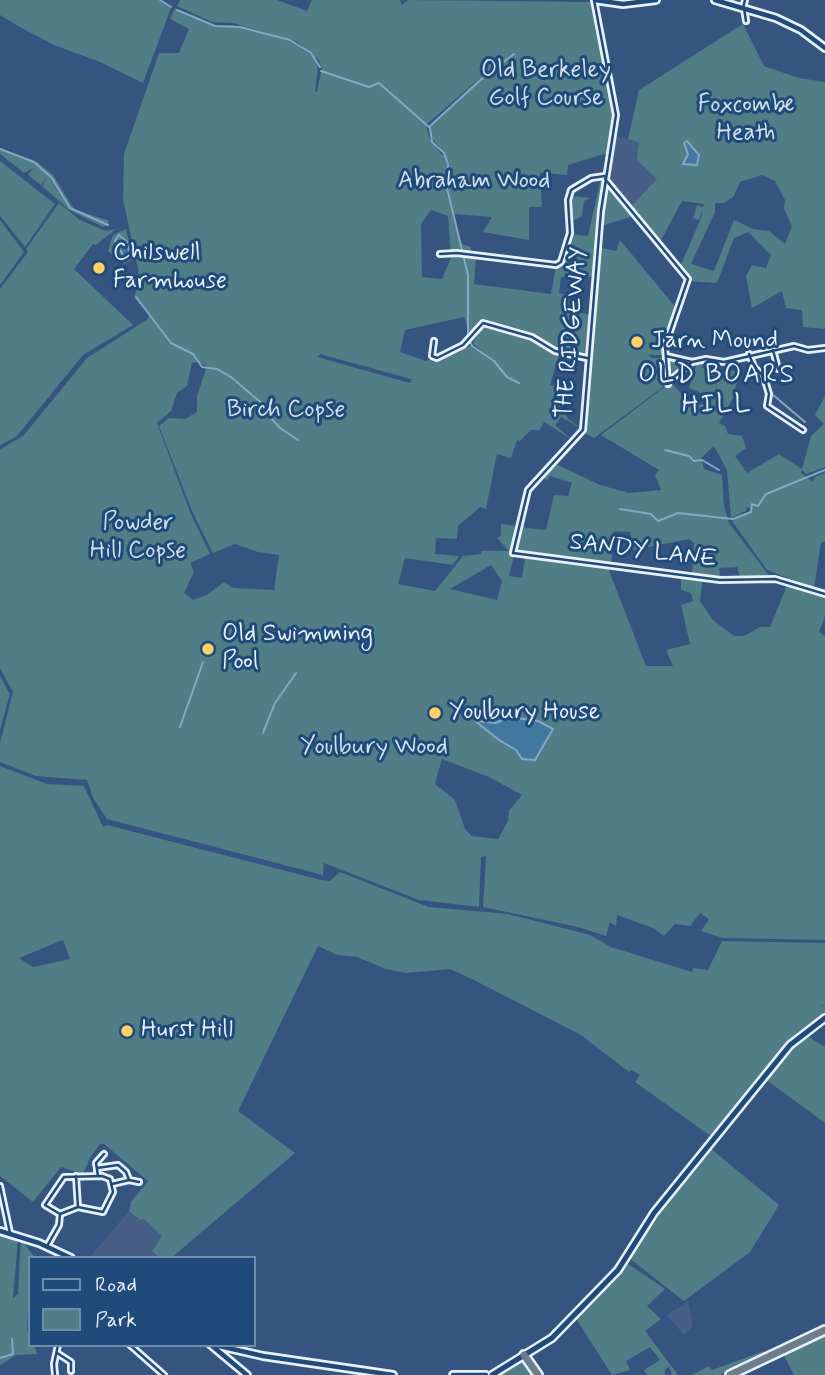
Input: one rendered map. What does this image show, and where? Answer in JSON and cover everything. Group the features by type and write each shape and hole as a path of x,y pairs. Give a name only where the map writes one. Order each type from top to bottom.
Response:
{"highway":[{"path":"730,1375 825,1330"},
{"path":"524,1355 538,1375"}],"main road":[{"path":"492,1375 552,1338 618,1270 654,1213 783,1055 825,1018"}],"street":[{"path":"595,0 623,4 656,0"},
{"name":"THE RIDGEWAY","path":"513,553 528,489 583,430 587,358 605,178 616,115 595,0"},
{"path":"715,0 788,23 825,48"},
{"path":"746,0 743,8 746,21"},
{"path":"440,254 457,253 556,265 561,262 570,233 570,190 591,178 605,178 688,279 665,346 668,383 692,362"},
{"path":"434,341 432,356 437,358 463,345 483,323 532,337 555,351 587,358"},
{"path":"666,356 692,362 706,359 724,362 749,354 794,346 808,350 825,348"},
{"path":"773,350 778,369"},
{"path":"749,354 754,367 764,377 769,394 766,404 803,430"},
{"name":"SANDY LANE","path":"513,553 720,580 770,578 825,594"},
{"path":"98,1176 96,1163 104,1154"},
{"path":"97,1168 118,1164 129,1180"},
{"path":"78,1175 78,1207"},
{"path":"64,1177 106,1177 112,1184 112,1196 103,1212 78,1207 60,1214 45,1205 64,1177"},
{"path":"112,1184 129,1180 139,1182"},
{"path":"0,1186 10,1233"},
{"path":"47,1246 59,1225 60,1214"},
{"path":"0,1231 47,1246 67,1256"},
{"path":"55,1375 58,1347"},
{"path":"132,1347 164,1375"},
{"path":"216,1347 247,1375"},
{"path":"223,1352 393,1375"},
{"path":"57,1353 71,1362 71,1371"},
{"path":"453,1375 486,1375"}],"shaded area":[{"path":"616,135 639,143 657,179 631,206 607,179"},
{"path":"687,141 699,155 697,165 683,164 688,154 684,143"},
{"path":"119,235 127,242 130,253 126,260 115,241"},
{"path":"509,717 538,721 553,729 535,760 522,759 516,750 475,721 496,723"},
{"path":"129,1211 140,1220 144,1219 162,1236 152,1251 154,1256 91,1256"},
{"path":"688,1301 693,1326 684,1335 667,1315"}],"green space":[{"path":"0,0 159,0 171,8 143,83 100,62 54,45 18,26 0,15"},
{"path":"180,0 277,0 307,11 312,0 400,0 402,5 408,0 591,2 599,30 613,112 613,130 607,153 568,165 567,175 540,173 542,207 529,207 529,240 483,232 492,217 454,214 455,226 462,244 471,247 471,256 476,257 474,284 551,294 556,266 561,263 571,234 588,236 601,178 604,179 596,266 600,267 601,248 616,251 620,240 677,309 662,355 648,355 652,358 664,358 663,387 594,438 583,432 589,357 559,355 550,385 558,387 561,405 568,419 581,428 561,417 555,425 571,439 544,422 540,430 531,430 520,441 517,440 511,458 497,454 486,509 480,507 458,526 457,539 436,538 435,554 459,556 453,565 405,558 398,584 435,591 463,556 481,554 481,551 509,551 497,538 501,535 501,524 517,526 522,523 525,528 546,530 554,495 568,496 572,483 550,476 548,480 542,478 556,464 600,485 629,493 661,490 655,475 659,470 601,435 671,382 687,400 705,405 708,396 689,388 696,366 694,362 704,360 702,367 708,373 739,370 734,396 719,423 725,426 728,434 742,436 746,448 735,456 747,473 779,454 802,469 811,436 824,424 815,415 825,396 825,467 806,474 802,470 801,473 813,482 815,477 825,473 825,542 821,542 814,588 767,570 732,521 753,509 747,507 746,511 731,518 727,470 714,446 701,458 704,469 722,475 724,506 729,523 770,577 740,577 737,567 719,568 721,578 703,576 700,601 713,620 734,636 744,636 760,627 770,627 788,583 825,597 825,616 819,632 825,636 825,940 723,938 701,931 709,919 700,913 690,926 675,924 664,936 653,928 617,915 616,926 610,922 606,936 578,927 483,907 486,856 481,857 479,907 419,900 324,863 323,875 107,819 93,798 87,780 36,776 0,762 0,743 13,692 0,668 0,450 24,435 87,358 148,319 149,315 134,297 140,279 123,199 124,154 159,53 179,53 189,29 170,19 175,8 215,26 232,25 293,42 314,57 318,66 315,92 317,91 322,69 319,60 296,41 233,23 212,22 177,6","holes":["483,75 429,126 432,139 446,154 442,155 430,140 426,125","431,210 448,216 451,258 442,279 422,277 421,224","561,277 592,277 590,311 596,311 595,315 574,312 576,298 559,293","464,317 471,337 481,321 534,337 559,354 532,338 482,325 473,344 490,358 470,346 426,361 400,352 405,330","320,354 412,379 410,383 317,357","192,363 207,366 197,396 197,412 185,419 169,418 159,426 192,511 213,553 235,544 258,552 279,555 274,590 233,588 224,582 207,595 193,600 184,593 194,572 190,563 210,554 190,512 157,423 171,411 177,393 187,386","614,531 630,532 634,550 689,539 694,543 692,574 681,577 681,590 691,593 693,601 681,605 690,644 666,650 673,666 646,666 607,565 611,565","514,556 525,558 522,578 509,576","491,565 502,581 497,600 450,589","515,718 548,725 552,732 539,754 522,755 476,721 496,723 502,719 508,722 511,730 518,732 521,729","442,759 489,777 522,795 509,811 508,821 498,839 472,836 465,829 455,800 435,784"]},
{"name":"Foxcombe Heath","path":"743,24 764,66 799,78 825,82 825,329 803,327 802,310 786,308 782,291 752,308 746,276 752,265 766,268 771,255 748,232 734,238 717,283 687,281 679,269 701,218 703,209 699,220 693,218 697,205 703,207 704,204 682,201 660,242 631,206 657,179 637,160 639,143 628,139 639,90","holes":["762,175 775,181 785,200 784,209 792,226 785,244 769,231 753,229 734,220 714,271 691,264 715,212 715,203 724,203 734,196 740,182"]},
{"path":"0,148 37,162 53,175 74,209 109,221 108,225 103,227 68,209 42,186 47,178 41,185 28,175 33,168 24,173 0,154"},
{"path":"0,161 55,204 25,247 0,216"},
{"path":"609,188 634,216 601,226 606,190"},
{"path":"570,196 590,198 584,201 582,216 570,222"},
{"path":"59,203 80,220 106,231 116,229 96,245 93,244 74,269 133,325 83,355 16,437 0,445 0,289 28,252 26,249"},
{"path":"0,220 24,252 0,285"},
{"path":"126,229 133,259 124,264 108,251 113,235"},
{"path":"668,360 683,361 688,364 668,378"},
{"path":"0,676 10,694 0,730"},
{"path":"0,766 47,784 84,786 103,827 107,825 321,880 330,881 340,872 429,907 508,914 590,935 611,947 692,972 693,968 708,970 722,941 825,943 825,1006 820,1005 825,1007 825,1015 789,1043 712,1137 635,1082 640,1075 631,1070 629,1072 581,1035 470,978 450,969 406,973 386,969 357,957 337,955 318,946 238,1111 295,1153 173,1256 157,1256 152,1251 162,1236 144,1219 140,1220 129,1211 131,1202 148,1181 104,1144 100,1144 91,1156 83,1174 61,1167 33,1202 0,1176","holes":["63,940 70,959 33,967 19,958"]},
{"path":"806,1035 825,1047 825,1123 765,1079"},
{"path":"710,1148 779,1205 750,1252 684,1301 629,1258 654,1215"},
{"path":"0,1234 18,1239 13,1298 18,1294 21,1239 34,1256 28,1256 27,1329 28,1347 35,1347 37,1354 16,1355 0,1365"},
{"path":"627,1263 665,1289 647,1306 661,1319 645,1331 678,1375 672,1375 669,1366 665,1375 647,1375 644,1370 660,1360 650,1347 626,1361 630,1370 612,1375 575,1317"},
{"path":"825,1334 825,1375 794,1375 783,1354"},
{"path":"764,1351 767,1356 719,1375 692,1375 709,1366 712,1370"},
{"path":"522,1360 535,1375 497,1375"}],"waterway":[{"path":"160,0 171,7"},
{"path":"177,10 215,26 240,27 290,40 311,53 320,67"},
{"path":"430,126 485,76 514,54"},
{"path":"321,71 369,87 379,83 430,128 432,142 444,153 448,164 447,188 468,275 468,337 472,346 494,361 507,377 519,383"},
{"path":"0,149 34,162 52,178 70,208 108,225"},
{"path":"136,297 171,343 193,354 202,367 217,369 231,377 266,407 270,417 280,428 298,440"},
{"path":"772,394 805,422"},
{"path":"665,450 689,456 694,461 702,460 719,470"},
{"path":"620,509 651,514 658,521 678,513 733,519 751,512 752,504 758,506 766,494 825,470"},
{"path":"180,727 203,662"},
{"path":"263,733 275,703 296,673"},
{"path":"0,1358 13,1354 12,1339"}],"place":[{"name":"Chilswell Farmhouse","path":"99,268"},
{"name":"Jarn Mound","path":"637,342"},
{"name":"Old Swimming Pool","path":"208,649"},
{"name":"Youlbury House","path":"435,713"},
{"name":"Hurst Hill","path":"127,1031"}],"district":[{"name":"OLD BOARS HILL","path":"717,392"}],"park label":[{"name":"Old Berkeley Golf Course","path":"546,85"},
{"name":"Abraham Wood","path":"474,182"},
{"name":"Birch Copse","path":"286,411"},
{"name":"Powder Hill Copse","path":"138,538"},
{"name":"Youlbury Wood","path":"374,748"}]}
